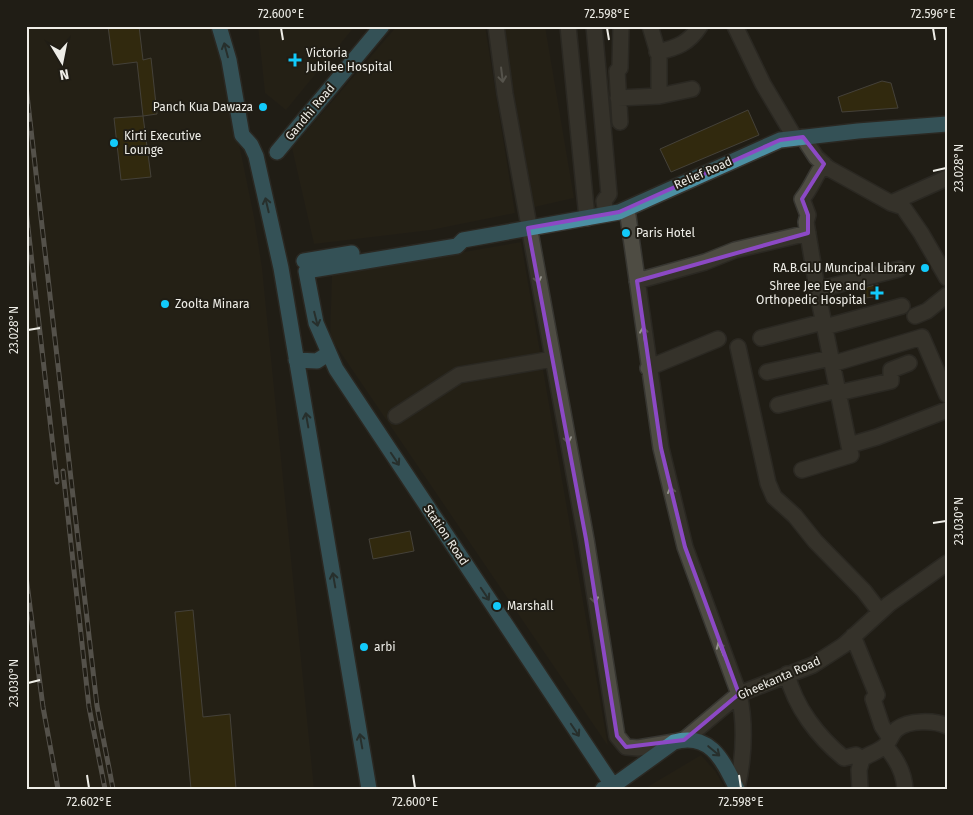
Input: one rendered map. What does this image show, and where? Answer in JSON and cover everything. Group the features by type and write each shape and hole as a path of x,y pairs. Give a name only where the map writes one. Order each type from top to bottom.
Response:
{"main road":[{"path":"220,26 242,135 251,145 256,156 277,253 369,789"},
{"name":"Gandhi Road","path":"277,152 382,26"},
{"name":"Relief Road","path":"305,266 455,236 464,240 587,218 626,209 771,144 799,138 947,124"},
{"name":"Station Road","path":"305,266 316,323 336,369 611,788"},
{"path":"296,360 317,361 329,353"},
{"path":"679,741 698,741 711,748 722,759 737,789"},
{"name":"Gheekanta Road","path":"611,788 679,741"}],"street":[{"path":"496,26 505,94 586,539 617,736 626,747 638,748 679,741"},
{"path":"568,26 587,218"},
{"path":"594,26 608,194 604,201 606,214"},
{"path":"620,122 617,71 620,68 621,26"},
{"path":"650,26 658,52 659,96"},
{"path":"658,52 677,48 692,38 700,26"},
{"path":"739,28 763,84 799,138 824,164 891,203 903,207 921,233 947,278"},
{"path":"618,98 659,96 692,89"},
{"path":"802,470 851,456 817,290 806,222 808,216 802,199 812,188 812,179 824,164"},
{"path":"891,203 947,178"},
{"path":"626,209 661,448 685,547 739,694 743,716 743,762 737,789"},
{"path":"637,281 705,262 735,250 808,233"},
{"path":"817,290 899,269"},
{"path":"915,316 927,311 947,295"},
{"path":"761,338 902,306"},
{"path":"767,372 832,361 922,337 947,395"},
{"path":"648,368 718,340"},
{"path":"738,347 768,483 774,497 795,516 815,541 864,590 880,612"},
{"path":"396,416 459,375 553,358"},
{"path":"778,405 891,381 891,370 910,363"},
{"path":"850,445 877,437 947,410"},
{"name":"Gheekanta Road","path":"679,741 739,694 813,665 853,636 880,612 947,563"},
{"path":"853,636 877,695 874,699 882,726 904,781 905,789"},
{"path":"787,674 792,693 831,748 844,758 856,755 862,759"},
{"path":"860,789 859,770 862,759 888,742 896,730 906,724 932,722 947,726"}],"highlighted area":[{"path":"803,137 824,164 802,199 808,215 808,233 637,281 661,448 685,547 739,694 684,740 626,747 617,736 586,539 528,228 619,212 780,140"}],"shaded area":[{"path":"26,26 215,26 254,217 262,268 314,789 26,789"},
{"name":"Victoria Jubilee Hospital","path":"258,26 355,26 286,110 265,93"},
{"path":"397,26 485,26 515,213 431,230 314,244 292,148"},
{"path":"502,26 545,26 574,198 530,208"},
{"path":"521,242 608,746 330,337 332,275"},
{"path":"701,755 715,771 726,789 644,789"}],"building":[{"path":"108,26 139,26 143,60 151,58 157,114 143,116 137,62 113,65"},
{"path":"882,81 891,83 898,108 842,112 838,97"},
{"path":"748,110 759,135 671,172 660,149"},
{"path":"143,116 151,177 121,180 114,118"},
{"path":"878,284 880,296 866,298 864,288"},
{"path":"410,531 414,551 373,559 369,539"},
{"path":"193,610 203,717 230,714 236,789 191,789 175,612"}],"railway":[{"path":"26,86 97,706 113,789"},
{"path":"26,210 57,482"},
{"path":"63,471 89,707 105,789"},
{"path":"26,576 43,707 58,789"}],"place":[{"name":"Victoria Jubilee Hospital","path":"295,60"},
{"name":"Panch Kua Dawaza","path":"263,107"},
{"name":"Kirti Executive Lounge","path":"114,143"},
{"name":"Paris Hotel","path":"626,233"},
{"name":"RA.B.GI.U Muncipal Library","path":"925,268"},
{"name":"Shree Jee Eye and Orthopedic Hospital","path":"877,293"},
{"name":"Zoolta Minara","path":"165,304"},
{"name":"Marshall","path":"497,606"},
{"name":"arbi","path":"364,647"}]}
